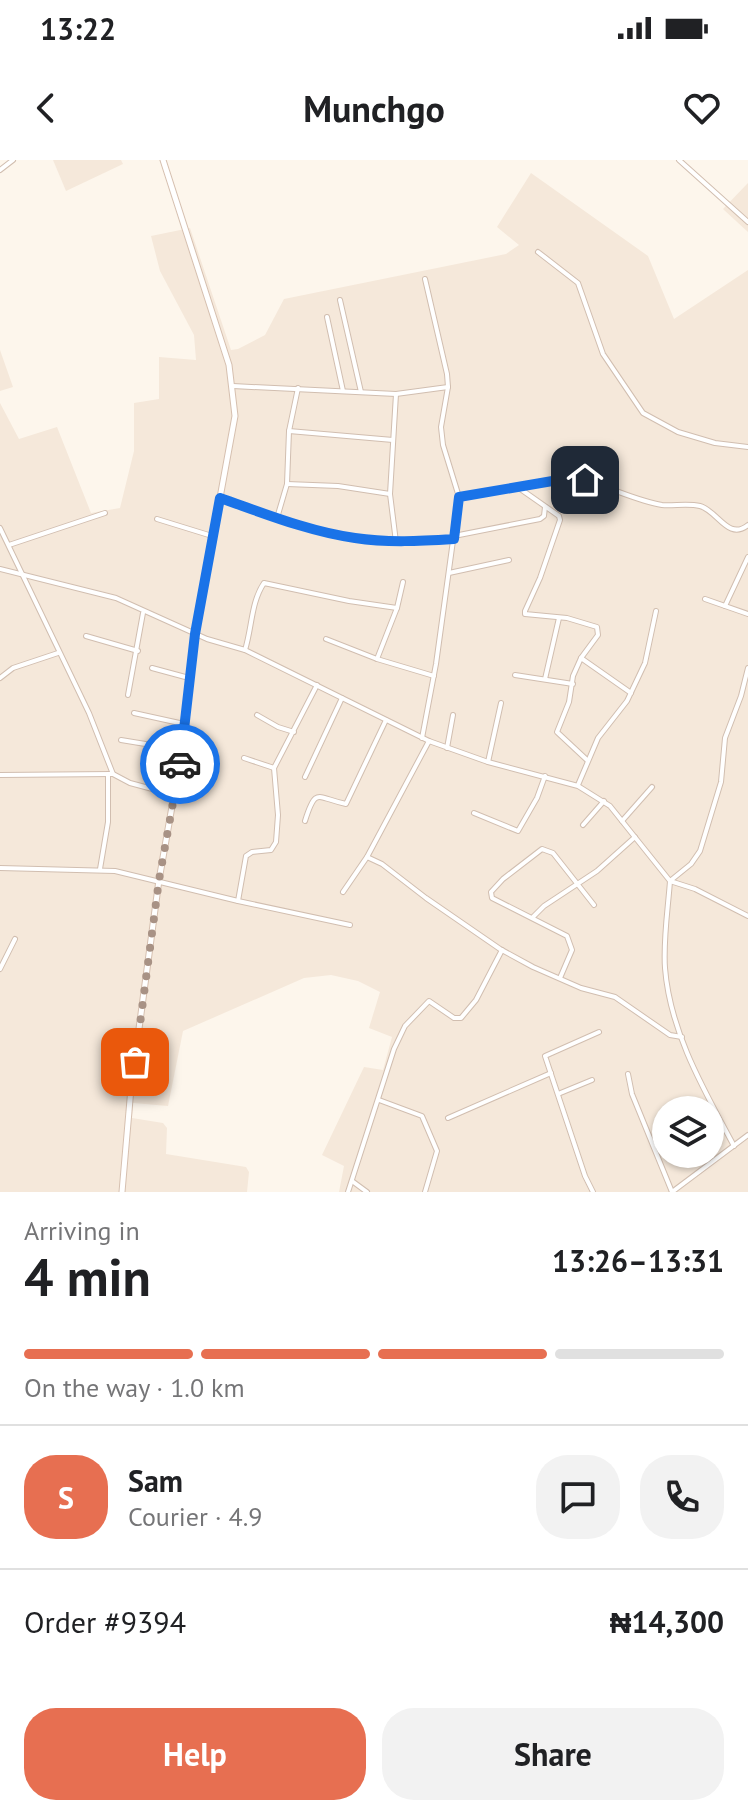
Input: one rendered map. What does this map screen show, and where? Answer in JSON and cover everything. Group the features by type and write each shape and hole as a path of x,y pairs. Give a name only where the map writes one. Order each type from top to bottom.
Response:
{"street":[{"path":"0,170 13,160"},
{"path":"122,1192 128,1113 159,880 182,750 195,634 235,416 229,365 163,160"},
{"path":"679,160 748,222"},
{"path":"538,252 578,283 603,354 643,413 678,432 715,443 748,447"},
{"path":"422,738 434,676 459,497 442,436 443,407 448,387 425,279"},
{"path":"340,300 361,392"},
{"path":"327,317 343,391"},
{"path":"233,386 396,394 448,387"},
{"path":"277,518 287,484 289,431 298,388"},
{"path":"396,394 390,494 396,542"},
{"path":"289,431 393,440"},
{"path":"459,497 570,478 661,505 699,506 732,530 748,525"},
{"path":"287,484 338,486 390,494"},
{"path":"518,487 559,516 560,520 525,611 527,616 559,618 598,629 598,635 581,658 557,732 587,760"},
{"path":"220,498 277,518 352,538 396,542 454,537 542,518 545,507"},
{"path":"8,545 105,513"},
{"path":"157,519 212,536"},
{"path":"0,528 89,713 110,774 108,822 100,869"},
{"path":"725,606 748,557"},
{"path":"449,573 509,560"},
{"path":"0,569 116,598 143,613 195,634 245,650 429,741 488,762 578,786 604,801 670,881 695,889 748,916"},
{"path":"377,659 397,608 403,582"},
{"path":"245,650 264,583 397,608"},
{"path":"705,599 748,614"},
{"path":"578,786 598,738 617,717 645,663 656,611"},
{"path":"128,695 143,613"},
{"path":"545,679 559,618"},
{"path":"86,636 138,651"},
{"path":"326,639 434,676"},
{"path":"0,678 13,668 58,653"},
{"path":"581,658 631,693"},
{"path":"152,668 189,678"},
{"path":"734,1146 688,1060 665,966 670,881 691,864 700,851 721,782 725,738 745,693 748,668"},
{"path":"515,675 573,684"},
{"path":"238,901 246,856 252,852 271,850 276,842 278,805 274,768 318,685"},
{"path":"305,777 342,698"},
{"path":"488,762 501,703"},
{"path":"134,713 184,724"},
{"path":"257,715 294,732"},
{"path":"447,748 453,715"},
{"path":"305,821 315,797 327,797 346,804 386,720"},
{"path":"121,740 182,750"},
{"path":"343,892 367,857 429,741"},
{"path":"244,758 274,768"},
{"path":"0,775 110,774 130,783 175,795"},
{"path":"474,813 518,831 537,798 545,776"},
{"path":"622,821 652,787"},
{"path":"583,825 604,801"},
{"path":"533,917 544,906 597,871 635,837"},
{"path":"560,979 572,950 567,936 490,896 503,879 542,849 553,853 594,905"},
{"path":"367,857 402,877 426,898 502,950 560,979 615,997 670,1035 682,1037"},
{"path":"0,868 100,869 350,925"},
{"path":"0,969 15,939"},
{"path":"348,1192 394,1049 412,1017 429,1001 454,1018 461,1018 476,1000 502,950"},
{"path":"593,1192 545,1059 546,1054 599,1032"},
{"path":"448,1118 551,1073"},
{"path":"628,1074 637,1108 675,1191 748,1135"},
{"path":"558,1094 592,1080"},
{"path":"379,1100 422,1116 437,1151 425,1192"},
{"path":"352,1181 367,1192"}],"shaded area":[{"path":"53,160 121,160 123,164 66,191"},
{"path":"531,173 648,256 674,319 748,270 748,1192 339,1192 344,1166 322,1155 364,1067 383,1070 392,1037 369,1028 380,992 358,981 331,975 304,978 183,1031 168,1106 133,1103 132,1118 163,1123 167,1128 166,1154 246,1167 249,1172 247,1192 0,1192 0,403 19,439 57,427 91,513 120,508 134,451 134,403 159,399 159,357 196,360 194,335 160,271 151,236 190,228 231,350 265,335 284,299 506,254 519,245 497,227"},
{"path":"748,183 748,232 723,209"},
{"path":"0,350 13,387 0,391"}],"way so far":[{"path":"135,1062 159,880 180,764"}],"route":[{"path":"180,764 195,634 220,498 277,518 352,538 396,542 454,539 459,497 570,478 585,480"}]}
